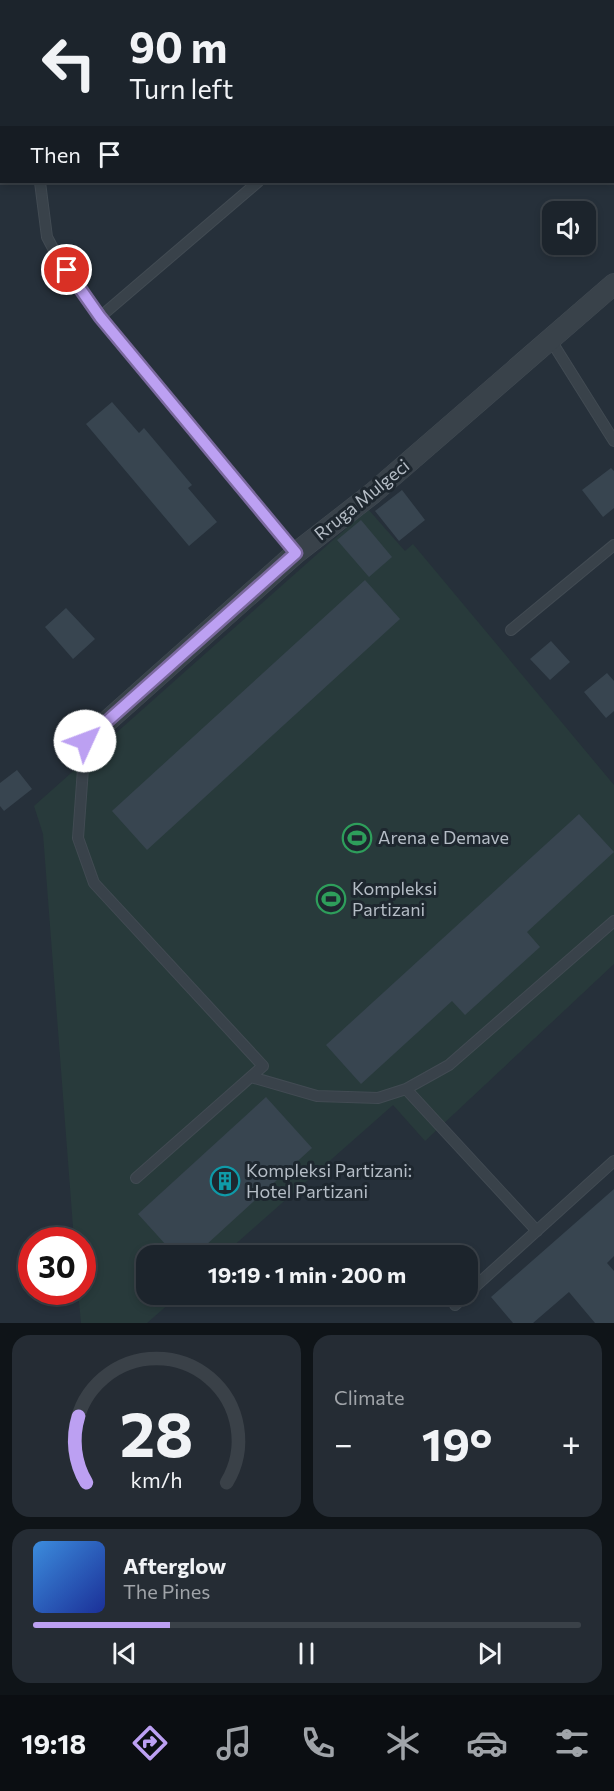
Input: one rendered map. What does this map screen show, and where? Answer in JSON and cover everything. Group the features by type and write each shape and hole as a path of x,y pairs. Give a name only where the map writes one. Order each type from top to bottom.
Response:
{"street":[{"name":"Rruga Mulgeci","path":"85,741 296,553 390,479 614,284"}],"lane":[{"path":"40,183 46,237 100,317 296,553"},
{"path":"100,317 257,183"},
{"path":"550,339 614,441"},
{"path":"511,630 614,545"},
{"path":"85,741 78,838 94,883 263,1066 136,1178"},
{"path":"251,1077 317,1096 378,1098 406,1089 449,1065 614,921"},
{"path":"406,1089 537,1231"},
{"path":"478,1284 614,1161"}],"shaded area":[{"name":"Kompleksi Partizani","path":"368,509 405,551 413,544 614,785 614,964 425,1141 393,1105 234,1245 136,1245 136,1305 168,1305 147,1323 81,1323 79,1305 96,1305 96,1227 73,1227 43,834 34,806"}],"building":[{"path":"112,402 139,433 144,428 192,485 188,488 217,522 189,546 86,424"},
{"path":"611,468 614,471 614,508 603,517 582,490"},
{"path":"402,490 425,520 399,541 375,511"},
{"path":"361,520 392,557 369,577 337,540"},
{"path":"365,580 400,619 147,850 112,811"},
{"path":"66,608 95,639 73,659 45,627"},
{"path":"551,641 570,662 550,680 530,659"},
{"path":"607,673 614,681 614,711 606,718 584,692"},
{"path":"17,770 32,789 4,811 0,806 0,783"},
{"path":"579,814 614,852 527,932 540,947 465,1015 452,1001 361,1084 326,1045"},
{"name":"Kompleksi Partizani: Hotel Partizani","path":"266,1097 312,1148 206,1245 166,1245 138,1214"},
{"path":"614,1189 614,1256 607,1263 614,1271 614,1323 595,1323 569,1292 533,1323 513,1323 491,1297"}],"place":[{"name":"Arena e Demave","path":"357,838"},
{"name":"Kompleksi Partizani","path":"331,899"},
{"name":"Kompleksi Partizani: Hotel Partizani","path":"225,1181"}],"route":[{"path":"67,270 100,317 296,553 85,741"}]}
